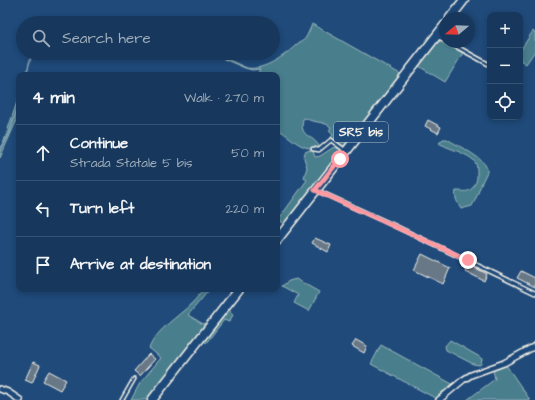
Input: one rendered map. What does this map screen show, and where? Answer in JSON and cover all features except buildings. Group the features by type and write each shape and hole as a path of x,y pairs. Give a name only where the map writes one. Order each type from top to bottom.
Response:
{"main road":[{"path":"455,12 464,0"},
{"name":"SR5 bis","path":"280,236 439,32"},
{"path":"152,400 237,292"}],"street":[{"path":"439,400 471,375 504,363 535,346"},
{"path":"0,389 8,392 20,400"}],"lane":[{"path":"459,48 487,63"},
{"path":"313,149 319,150 331,140 346,151"},
{"path":"315,190 400,228 535,293"},
{"path":"122,400 134,379"}],"shaded area":[{"path":"312,24 402,75 346,148 331,137 333,135 329,131 331,127 305,118 303,119 302,125 304,133 316,142 319,146 318,148 301,145 280,131 280,72 258,72 260,69 252,70 226,60 247,68 267,65 276,60 280,60 280,58 304,40"},
{"path":"533,31 535,33 535,51 526,64 523,62 523,46"},
{"path":"437,40 439,41 439,48 453,48 463,53 445,82 417,65"},
{"path":"16,105 16,122 0,158 0,148"},
{"path":"443,139 447,139 472,153 487,167 487,172 472,206 461,209 457,200 456,191 468,191 474,186 477,178 476,164 470,157 439,143"},
{"path":"334,147 340,149 342,152 285,225 280,221 280,217 307,180 304,178 307,167 304,158 305,152 310,150 313,151 315,157 320,156"},
{"path":"296,279 319,292 309,311 294,303 298,295 282,286 289,281"},
{"path":"201,292 207,292 188,315 203,324 207,324 148,400 131,400 140,383 161,358 149,348 153,341 163,329 192,303"},
{"path":"228,308 233,315 229,322 224,320 206,343 203,340"},
{"path":"450,340 482,359 481,364 473,364 446,350 445,346"},
{"path":"381,345 454,385 446,392 443,391 440,394 441,396 437,399 371,364"},
{"path":"506,365 530,400 467,400 495,379 493,370"}],"waterway":[{"path":"27,72 30,60"},
{"path":"0,151 9,134 16,112"}],"route":[{"path":"340,159 315,190 468,260"}]}
